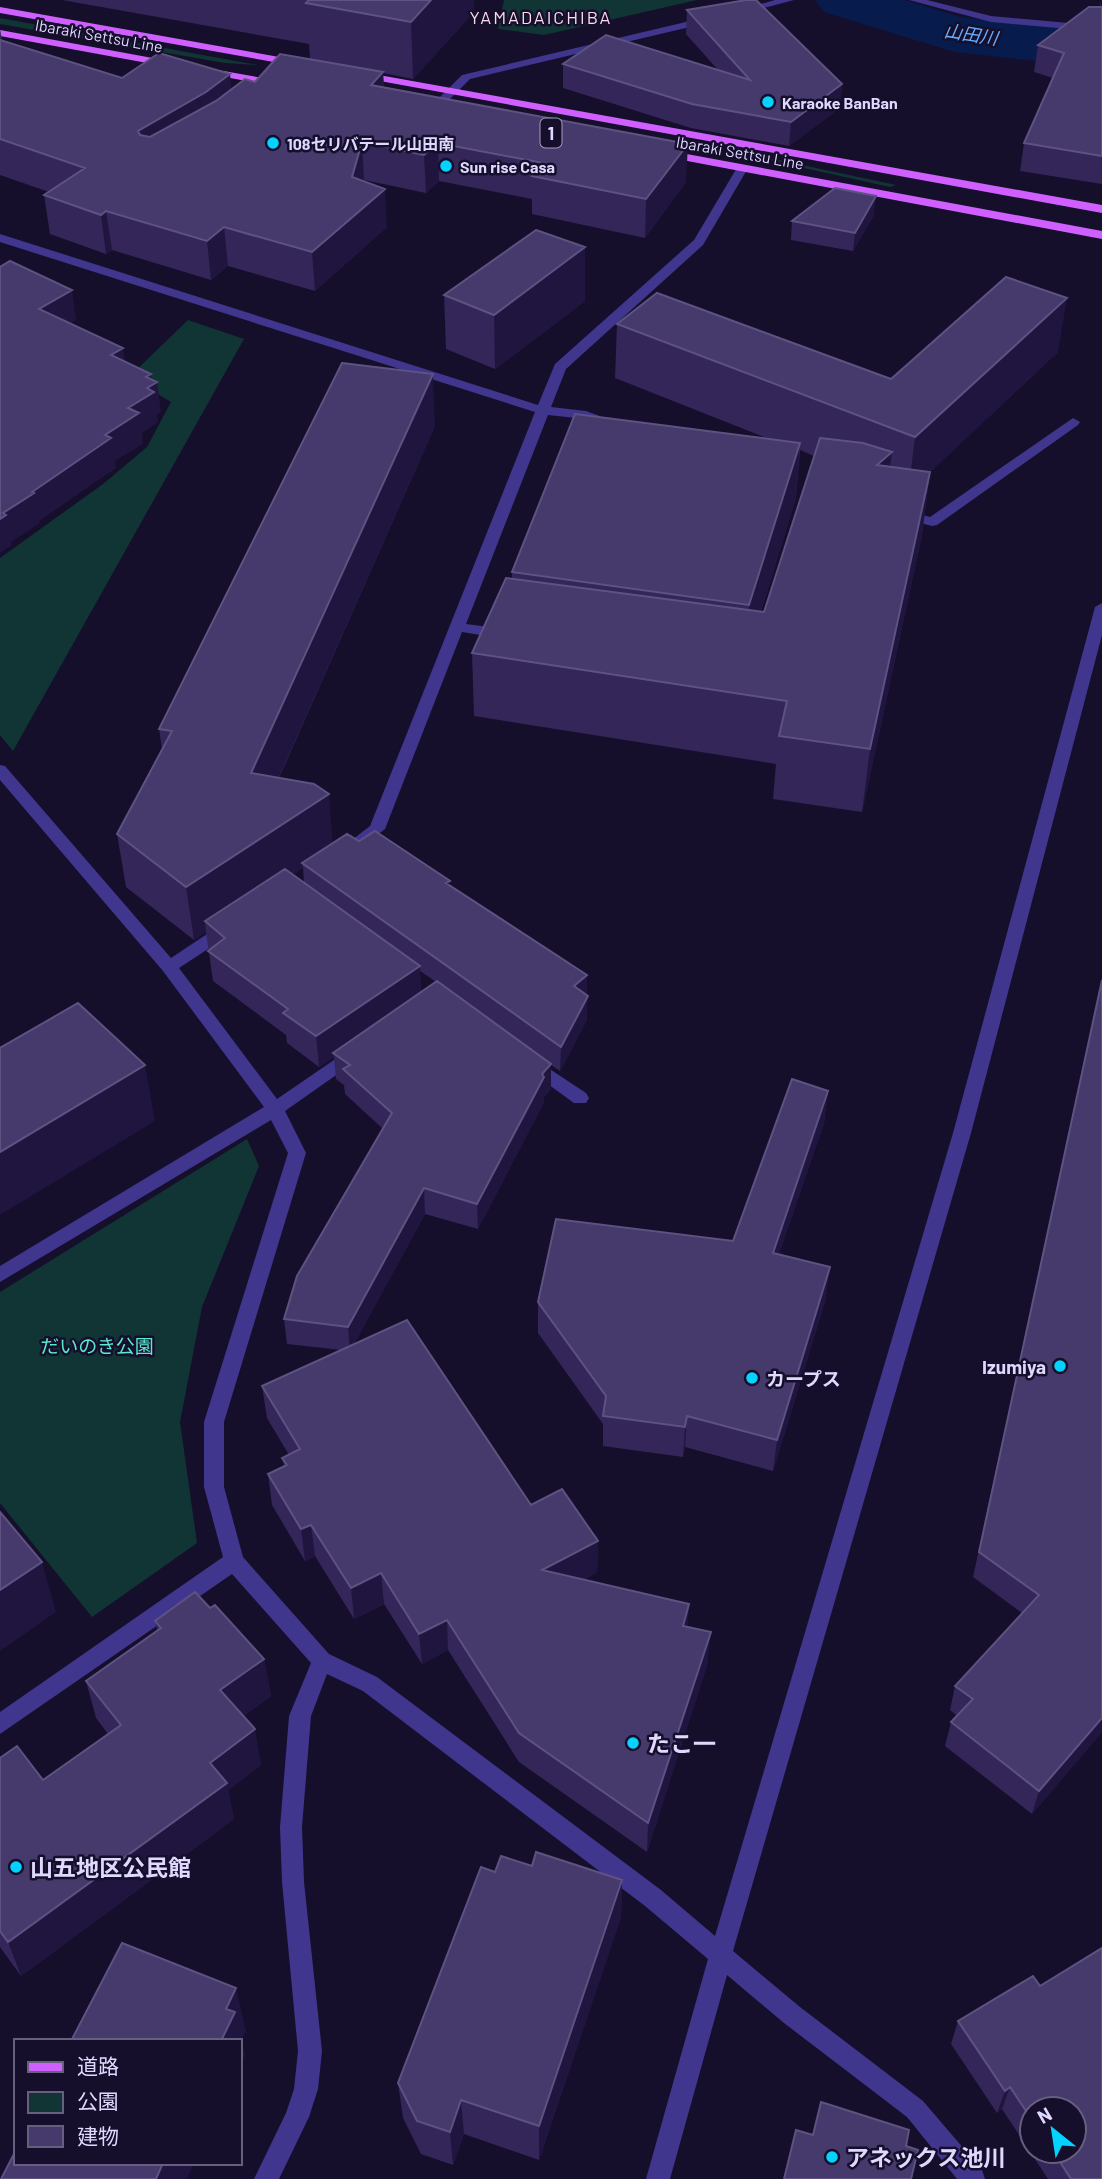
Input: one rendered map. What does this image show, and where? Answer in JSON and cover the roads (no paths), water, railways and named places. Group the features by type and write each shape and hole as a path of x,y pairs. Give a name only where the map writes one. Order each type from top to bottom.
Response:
{"main road":[{"name":"Ibaraki Settsu Line","path":"0,10 313,66"},
{"name":"Ibaraki Settsu Line","path":"0,33 186,67"},
{"path":"199,69 285,85"},
{"name":"Ibaraki Settsu Line","path":"354,73 1102,209"},
{"path":"426,110 446,113"},
{"name":"Ibaraki Settsu Line","path":"648,150 1102,235"}],"street":[{"path":"734,13 788,0"},
{"path":"914,0 990,19 1102,29"},
{"path":"426,110 466,77 720,16"},
{"path":"265,95 285,85"},
{"path":"344,851 377,829 561,367 699,242 742,168"},
{"path":"0,238 542,410 586,415 625,427"},
{"path":"895,512 932,522 1073,422"},
{"path":"658,2179 721,1954 962,1133 1102,607"},
{"path":"456,627 524,636"},
{"path":"0,770 169,967 275,1109 298,1153 214,1422 214,1487 234,1561 322,1661 370,1684 653,1898 792,2015 915,2109 972,2179"},
{"path":"169,967 245,917"},
{"path":"0,1275 275,1109 373,1041"},
{"path":"514,1051 580,1098"},
{"path":"0,1724 234,1561"},
{"path":"266,2179 297,2117 306,2089 310,2051 293,1882 291,1827 300,1716 322,1661"}],"waterway":[{"name":"山田川","path":"844,0 954,34 1102,50"}],"place":[{"name":"Karaoke BanBan","path":"768,102"},
{"name":"108セリバテール山田南","path":"273,143"},
{"name":"Sun rise Casa","path":"446,166"},
{"name":"Izumiya","path":"1060,1366"},
{"name":"カープス","path":"752,1378"},
{"name":"たこ一","path":"633,1743"},
{"name":"山五地区公民館","path":"16,1867"},
{"name":"アネックス池川","path":"832,2157"}],"district":[{"name":"YAMADAICHIBA","path":"541,17"}],"park label":[{"name":"だいのき公園","path":"97,1345"}]}
